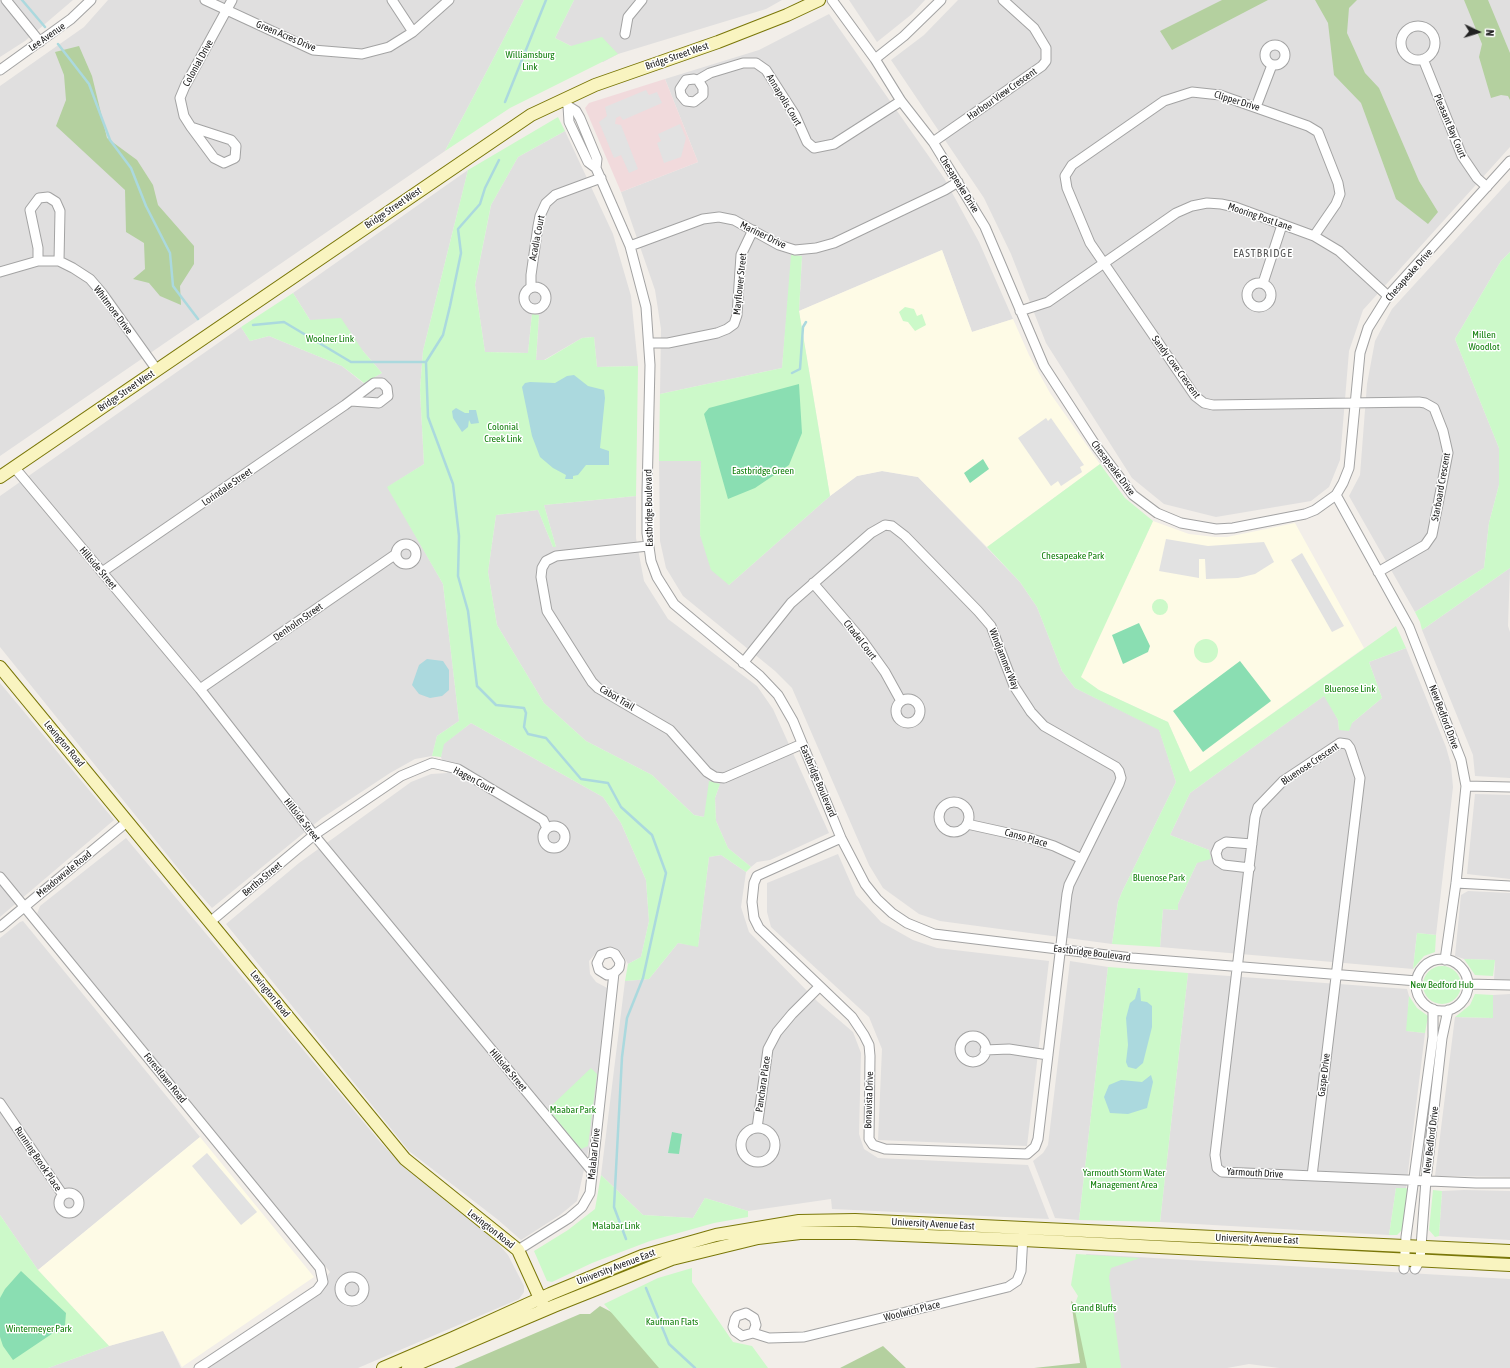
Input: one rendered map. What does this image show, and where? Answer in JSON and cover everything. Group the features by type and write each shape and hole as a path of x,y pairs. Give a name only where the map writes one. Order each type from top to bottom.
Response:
{"main road":[{"name":"Bridge Street West","path":"0,476 525,119 566,102 595,85 732,37 787,15 819,0"},
{"name":"Lexington Road","path":"0,667 405,1159 518,1250 545,1310"},
{"name":"University Avenue East","path":"383,1368 540,1298 642,1256 716,1235 756,1227 799,1221 856,1220 1417,1265 1510,1265"},
{"name":"University Avenue East","path":"408,1368 545,1310 672,1259 758,1238 800,1233 1023,1234 1421,1246 1510,1251"}],"street":[{"path":"6,0 40,42"},
{"name":"Lee Avenue","path":"0,70 71,20 91,0"},
{"name":"Green Acres Drive","path":"205,0 313,50 362,54 389,47 413,32 450,0"},
{"name":"Colonial Drive","path":"191,127 230,140 236,146 235,158 227,163 215,160 191,127 182,111 180,98 232,0"},
{"path":"392,0 413,32"},
{"path":"625,34 628,17 642,0"},
{"name":"Chesapeake Drive","path":"832,0 875,59 901,101 933,142 985,227 1044,366 1096,446 1132,495 1157,513 1181,523 1199,528 1233,528 1305,514 1315,510 1336,495 1349,468 1360,353 1368,328 1388,296 1510,161"},
{"path":"875,59 904,36 941,0"},
{"name":"Harbour View Crescent","path":"933,142 1042,66 1046,60 1046,48 1034,28 1003,0"},
{"name":"Pleasant Bay Court","path":"1423,59 1462,156 1477,178 1487,187"},
{"name":"Annapolis Court","path":"698,80 710,73 743,63 756,63 766,70 795,115 807,142 814,148 834,144 901,101"},
{"path":"1256,107 1272,65"},
{"name":"Clipper Drive","path":"1105,264 1084,229 1065,182 1068,170 1072,165 1164,101 1192,92 1211,93 1256,107 1315,129 1320,136 1338,183 1340,194 1336,204 1314,236"},
{"name":"Eastbridge Boulevard","path":"566,102 569,122 588,162 596,168 601,178 630,246 644,301 650,343 647,493 648,546 650,561 657,577 674,604 778,695 802,744 841,838 865,884 877,899 892,913 907,923 934,934 1059,949 1238,967 1416,981"},
{"name":"Acadia Court","path":"531,287 531,274 538,226 540,216 546,203 556,195 601,178"},
{"name":"Mariner Drive","path":"630,246 703,219 720,217 734,220 779,245 792,249 816,248 834,243 945,190 958,182"},
{"path":"0,272 38,261 59,261 60,210 56,202 48,197 39,198 30,210 38,248 38,261"},
{"name":"Mooring Post Lane","path":"1020,311 1048,302 1105,264 1176,213 1192,206 1221,204 1235,207 1314,236 1339,251 1388,296"},
{"path":"1263,284 1282,225"},
{"name":"Mayflower Street","path":"650,343 668,343 717,333 734,324 737,315 741,255 753,230"},
{"name":"Whitmore Drive","path":"59,261 90,279 156,370"},
{"name":"Sandy Cove Crescent","path":"1105,264 1195,396 1204,403 1212,405 1355,403"},
{"name":"Lorindale Street","path":"102,572 351,401"},
{"name":"Starboard Crescent","path":"1355,403 1425,403 1434,408 1437,413 1447,444 1448,453 1434,527 1429,541 1420,549 1378,572"},
{"name":"Hillside Street","path":"14,467 200,690 314,835 592,1171"},
{"name":"New Bedford Drive","path":"1336,495 1409,627 1461,760 1466,786 1456,883 1445,960"},
{"name":"Windjammer Way","path":"743,663 791,603 874,530 885,525 892,526 905,536 978,610 991,626 1014,686 1031,712 1044,726 1116,767 1119,771 1121,778 1119,784 1068,889 1059,949"},
{"name":"Cabot Trail","path":"648,546 556,556 546,561 542,568 541,577 547,611 592,682 598,688 670,730 707,772 719,778 731,776 802,744"},
{"name":"Denholm Street","path":"200,690 396,554"},
{"name":"Citadel Court","path":"814,583 862,640 884,672 901,701"},
{"name":"Bluenose Crescent","path":"1238,967 1255,817 1258,806 1283,782 1340,743 1347,744 1350,748 1360,778 1337,975"},
{"name":"Hagen Court","path":"314,835 401,776 432,763 458,768 543,820 547,828"},
{"path":"1466,786 1510,788"},
{"name":"Meadowvale Road","path":"0,927 128,821"},
{"name":"Canso Place","path":"967,824 1026,837 1054,846 1082,859"},
{"name":"Bertha Street","path":"210,922 314,835"},
{"name":"Bonavista Drive","path":"841,838 764,871 757,876 754,883 752,902 754,918 759,928 860,1026 869,1045 870,1066 868,1138 873,1145 879,1148 1019,1155 1026,1154 1035,1147 1038,1139 1059,949"},
{"path":"1250,868 1224,865 1218,861 1216,853 1219,846 1226,842 1252,844"},
{"name":"Forestlawn Road","path":"0,877 320,1268 323,1282"},
{"path":"1456,883 1510,886"},
{"path":"1438,960 1445,960 1452,962 1461,968 1468,984 1466,995 1462,1000 1448,1010 1433,1009 1420,999 1416,981 1418,975 1428,964 1438,960"},
{"name":"Yarmouth Drive","path":"1238,967 1215,1155 1217,1168 1222,1172 1510,1183"},
{"name":"Malabar Drive","path":"518,1250 569,1218 582,1207 590,1193 614,973"},
{"name":"Gaspe Drive","path":"1312,1176 1337,975"},
{"path":"1468,984 1510,985"},
{"name":"Panchara Place","path":"757,1128 768,1049 772,1040 787,1020 819,986"},
{"name":"New Bedford Drive","path":"1404,1264 1413,1180 1433,1036 1433,1009"},
{"name":"New Bedford Drive","path":"1417,1265 1421,1246 1426,1180 1442,1038 1448,1010"},
{"path":"985,1050 1009,1049 1048,1055"},
{"name":"Running Brook Place","path":"0,1103 63,1195"},
{"name":"Woolwich Place","path":"753,1333 769,1338 804,1337 1008,1287 1017,1281 1021,1271 1023,1234"},
{"path":"199,1368 317,1290 323,1282 341,1286"}],"shaded area":[{"path":"0,0 73,0 25,41 0,57"},
{"path":"108,0 524,0 445,151 0,456 0,86 84,27"},
{"path":"574,0 782,0 766,9 618,54 603,62 555,38"},
{"path":"849,0 925,0 912,14 877,42"},
{"path":"958,0 1510,0 1510,147 1363,310 1349,351 1340,460 1329,487 1311,501 1216,517 1164,504 1132,478 1046,343 1011,254 984,198 891,60 924,35"},
{"path":"829,14 944,178 979,242 1013,319 972,332 942,250 799,311 802,257 792,255 782,368 660,394 661,329 655,290 621,192 698,162 665,79 759,50"},
{"path":"665,79 698,162 621,192 585,108 589,103"},
{"path":"646,90 649,95 657,92 662,103 623,120 620,116 616,118 615,124 621,125 638,169 629,173 621,155 614,158 599,122 607,116 605,107"},
{"path":"680,124 686,138 681,157 664,163 657,143 661,141 658,134"},
{"path":"565,131 613,234 631,296 638,366 597,367 594,337 582,338 544,360 536,360 539,315 532,314 528,353 485,352 475,285 491,205 518,157"},
{"path":"468,170 423,351 420,390 424,464 388,487 443,584 459,721 437,736 432,756 415,759 390,773 322,818 212,908 189,882 0,647 0,496 241,327 250,341 269,336 342,366 363,383 382,373 363,351 310,320 293,293"},
{"path":"1510,180 1510,252 1501,261 1455,339 1499,448 1499,485 1489,523 1484,568 1415,612 1349,496 1360,475 1367,384 1375,341 1392,309"},
{"path":"942,250 972,332 1013,319 1029,355 1050,393 1100,464 987,547 918,477 882,471 857,476 830,496 799,311"},
{"path":"1046,418 1048,421 1051,418 1084,465 1080,467 1082,472 1061,486 1058,481 1051,486 1018,438"},
{"path":"659,461 701,461 700,535 729,585 830,496 857,476 882,471 918,477 1020,582 1037,607 1062,671 1075,688 1159,729 1176,782 1118,902 1112,944 940,921 919,914 883,888 869,865 792,688 775,671 683,596 666,568 660,541"},
{"path":"636,496 636,538 644,581 668,619 757,686 773,709 829,833 770,860 757,862 751,867 728,848 716,821 715,798 720,784 704,817 694,815 652,775 586,741 544,703 497,625 488,572 496,515 538,510 553,547 556,547 544,505"},
{"path":"1153,521 1189,534 1215,537 1227,537 1295,523 1364,648 1190,772 1168,722 1099,690 1080,677"},
{"path":"1166,539 1208,546 1264,542 1274,562 1255,574 1238,578 1206,579 1205,559 1199,559 1199,578 1159,571"},
{"path":"1302,553 1344,626 1332,632 1291,560"},
{"path":"1510,568 1508,626 1510,632 1510,778 1475,776 1473,755 1422,630"},
{"path":"1406,648 1446,747 1451,765 1453,787 1436,935 1417,933 1413,969 1160,947 1163,909 1178,910 1178,904 1197,863 1209,850 1170,835 1190,793 1325,695 1338,720 1339,730 1352,723 1382,698 1369,662"},
{"path":"0,683 114,820 0,917"},
{"path":"471,723 603,797 621,823 646,880 649,921 641,957 628,964 621,952 609,946 596,953 589,961 590,974 596,982 609,989 589,1147 577,1201 560,1215 521,1240 497,1219 409,1151 226,924 299,863 411,782 431,774 447,773 441,757 443,744"},
{"path":"1475,794 1510,795 1510,879 1467,874"},
{"path":"126,838 381,1143 405,1168 495,1240 508,1255 524,1286 524,1292 519,1299 358,1368 209,1368 311,1299 330,1272 37,914 40,906"},
{"path":"838,854 856,895 881,922 913,940 937,948 1049,961 1027,1146 878,1140 882,1049 869,1017 771,927 767,912 767,883"},
{"path":"721,855 746,872 741,907 749,932 818,1002 853,1032 861,1053 859,1134 864,1149 878,1158 1028,1165 1049,1219 832,1209 831,1199 748,1211 705,1198 693,1218 643,1215 601,1175 625,981 649,979 678,943 698,946 709,857"},
{"path":"1468,891 1510,893 1510,980 1494,981 1495,960 1464,959 1455,956 1461,895"},
{"path":"23,921 200,1137 38,1270 0,1215 0,938"},
{"path":"1070,961 1108,967 1079,1220 1055,1218 1033,1161 1043,1153 1048,1145"},
{"path":"1188,973 1407,989 1409,996 1407,1031 1425,1033 1406,1188 1396,1188 1389,1235 1160,1222"},
{"path":"1510,994 1510,1177 1435,1176 1455,1017 1493,1018 1493,995"},
{"path":"200,1137 314,1277 182,1367 163,1331 109,1346 38,1270"},
{"path":"207,1153 257,1212 241,1225 192,1166"},
{"path":"1442,1191 1510,1191 1510,1240 1439,1236"},
{"path":"1086,1254 1510,1279 1510,1368 1279,1368 1249,1364 1227,1368 1106,1368"},
{"path":"163,1330 181,1368 48,1368 109,1346"}],"green space":[{"name":"Williamsburg Link","path":"524,0 574,0 555,38 571,46 602,37 618,54 510,108 445,151"},
{"path":"1222,0 1268,0 1172,50 1160,31"},
{"path":"1315,0 1357,0 1349,8 1347,33 1365,73 1379,88 1419,181 1438,212 1428,224 1396,199 1361,103 1334,75 1328,23"},
{"path":"1464,0 1488,0 1510,53 1510,100 1508,96 1501,95 1491,98 1479,57 1482,44"},
{"path":"79,46 92,76 107,138 137,160 153,185 158,205 194,246 194,264 180,286 181,305 160,296 149,283 133,279 145,269 144,243 126,232 125,190 56,126 66,100 64,75 55,52"},
{"name":"Colonial Creek Link","path":"558,117 565,131 518,157 491,205 475,285 485,352 528,353 532,314 539,315 536,360 545,360 582,338 594,337 597,367 638,366 636,496 544,505 556,547 553,547 538,510 496,515 488,572 497,625 544,703 586,741 652,775 694,815 704,817 709,781 720,784 715,798 716,821 728,848 751,867 746,872 721,855 709,857 698,947 678,943 649,979 625,981 628,964 641,957 649,921 646,880 621,823 603,797 471,723 444,744 441,757 432,756 437,736 459,721 443,584 387,487 424,464 420,390 423,351 468,170"},
{"name":"Millen Woodlot","path":"1510,252 1510,568 1422,630 1415,612 1484,568 1489,523 1499,485 1499,448 1455,339 1501,261"},
{"name":"Eastbridge Green","path":"791,255 802,256 799,311 830,496 729,585 711,570 700,535 701,461 659,461 660,394 782,368"},
{"name":"Woolner Link","path":"293,293 310,320 341,318 363,351 382,373 364,383 342,366 269,336 250,341 241,327"},
{"path":"905,307 914,309 917,316 922,314 926,325 915,331 908,322 903,321 899,312"},
{"path":"799,384 802,433 789,465 755,488 728,499 704,414 709,408"},
{"path":"983,459 989,469 970,483 964,473"},
{"path":"1100,464 1125,498 1153,521 1081,677 1099,690 1168,722 1190,772 1396,626 1406,648 1369,662 1382,698 1352,723 1349,731 1339,730 1338,720 1324,696 1190,793 1170,835 1209,850 1211,859 1197,863 1178,904 1178,910 1163,909 1160,947 1112,944 1118,902 1176,782 1159,730 1075,688 1062,671 1037,607 1020,582 987,547"},
{"path":"1160,599 1167,604 1168,607 1163,614 1160,615 1153,610 1152,607 1157,600"},
{"path":"1139,623 1150,646 1148,652 1123,664 1112,635"},
{"path":"1206,639 1215,642 1218,651 1215,660 1206,663 1197,660 1194,651 1197,642"},
{"path":"1240,661 1271,701 1203,752 1173,711"},
{"name":"New Bedford Hub","path":"1417,933 1436,935 1435,952 1424,956 1413,969"},
{"name":"New Bedford Hub","path":"1464,959 1495,960 1493,976 1475,975"},
{"name":"New Bedford Hub","path":"1442,966 1452,969 1458,975 1461,985 1458,995 1452,1001 1442,1004 1432,1001 1426,995 1423,985 1426,975 1432,969"},
{"name":"Yarmouth Storm Water Management Area","path":"1108,967 1188,973 1160,1222 1079,1220"},
{"name":"New Bedford Hub","path":"1475,994 1493,995 1493,1018 1455,1017 1470,1005"},
{"name":"New Bedford Hub","path":"1409,996 1417,1008 1428,1016 1425,1033 1406,1031"},
{"name":"Maabar Park","path":"591,1068 597,1074 588,1146 581,1149 548,1109"},
{"path":"672,1132 682,1134 679,1154 668,1153"},
{"name":"Malabar Link","path":"601,1175 643,1215 693,1218 705,1198 748,1211 748,1217 714,1223 650,1241 592,1263 552,1282 547,1281 534,1251 568,1230 595,1209"},
{"path":"1396,1188 1406,1188 1410,1191 1406,1226 1397,1235 1389,1235"},
{"path":"1433,1190 1442,1191 1439,1236 1435,1237 1429,1230"},
{"name":"Wintermeyer Park","path":"0,1215 38,1270 109,1346 48,1368 0,1368"},
{"name":"Grand Bluffs","path":"1076,1254 1140,1258 1111,1268 1109,1277 1121,1368 1087,1368 1074,1306 1078,1296 1071,1285"},
{"name":"Kaufman Flats","path":"692,1268 692,1282 733,1342 752,1346 768,1368 659,1368 604,1304 658,1278"},
{"path":"21,1271 66,1313 65,1325 13,1360 3,1346 0,1337 0,1298 5,1289"},
{"path":"1071,1301 1086,1312 1096,1368 1034,1368 1080,1363"},
{"path":"600,1306 717,1368 454,1368 580,1314 590,1314"},
{"path":"883,1346 906,1368 840,1368"}],"water":[{"path":"574,375 588,386 604,390 605,398 600,448 609,451 609,465 586,465 578,475 573,476 573,479 565,479 566,475 553,468 540,457 532,436 522,387 525,383 530,382 555,383 567,376"},
{"path":"456,408 465,413 469,413 469,410 476,410 479,423 471,424 469,420 468,427 462,432 453,418 452,411"},
{"path":"427,659 443,661 449,670 449,690 442,696 430,698 419,694 412,685 419,665"},
{"path":"1138,988 1140,988 1141,1001 1147,1002 1152,1006 1152,1027 1143,1063 1136,1069 1128,1067 1126,1062 1128,1045 1126,1018 1130,1003 1135,999"},
{"path":"1151,1075 1153,1082 1147,1108 1128,1114 1110,1113 1104,1097 1109,1085 1121,1080 1142,1082"}],"waterway":[{"path":"22,0 45,27"},
{"path":"505,102 546,0"},
{"path":"58,44 89,84 110,140 131,168 146,206 170,253 173,286 198,319"},
{"path":"499,160 485,188 480,204 458,229 461,253 450,306 443,335 426,362 428,417 453,484 459,536 458,576 468,611 477,686 496,705 524,708 526,713 524,727 528,734 546,738 581,779 608,783 621,807 652,835 666,873 643,978 627,1018 622,1057 614,1207 626,1239"},
{"path":"253,325 284,322 351,362 426,362"},
{"path":"792,373 800,369 803,327 806,322"},
{"path":"646,1288 669,1344 695,1368"}],"district":[{"name":"EASTBRIDGE","path":"1263,254"}],"park label":[{"name":"Chesapeake Park","path":"1073,556"},
{"name":"Bluenose Link","path":"1350,689"},
{"name":"Bluenose Park","path":"1159,878"}]}
